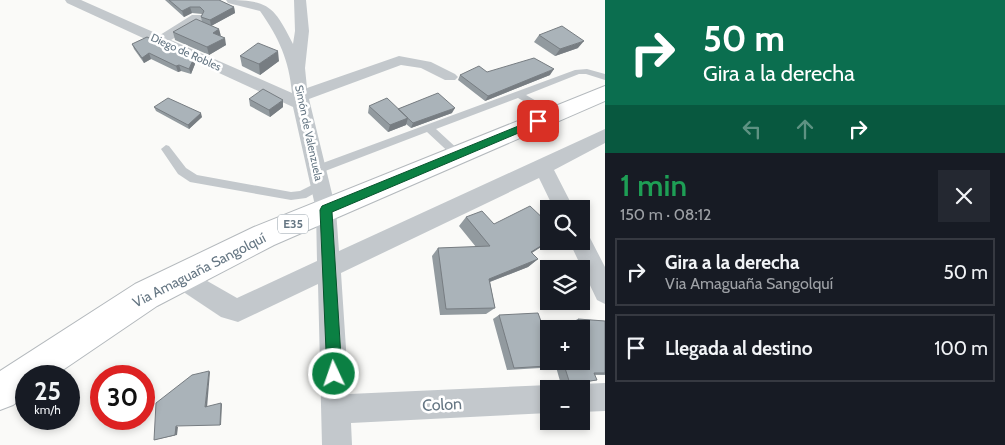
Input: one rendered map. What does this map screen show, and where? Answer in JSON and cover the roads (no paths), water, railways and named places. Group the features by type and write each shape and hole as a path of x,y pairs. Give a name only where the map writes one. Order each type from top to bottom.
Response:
{"highway":[{"name":"Via Amaguaña Sangolquí","path":"0,392 146,295 264,236 321,188 458,155 605,93"}],"street":[{"name":"Diego de Robles","path":"71,0 300,100"},
{"name":"Simón de Valenzuela","path":"232,0 264,8 278,27 296,68 300,100 321,188 328,267 337,445"},
{"path":"296,68 302,31 300,0"},
{"path":"161,40 196,18"},
{"path":"300,100 399,60 412,60 433,67 450,77"},
{"path":"181,277 230,308 238,310 543,168 605,135"},
{"path":"543,168 559,200"},
{"path":"584,250 605,292"},
{"path":"590,398 605,397"},
{"name":"Colon","path":"336,409 540,400"}],"lane":[{"path":"166,149 182,171 194,179 291,196 302,195 321,188 429,128 578,72 587,71 605,77"},
{"path":"518,94 554,115"},
{"path":"429,128 458,155"}]}
